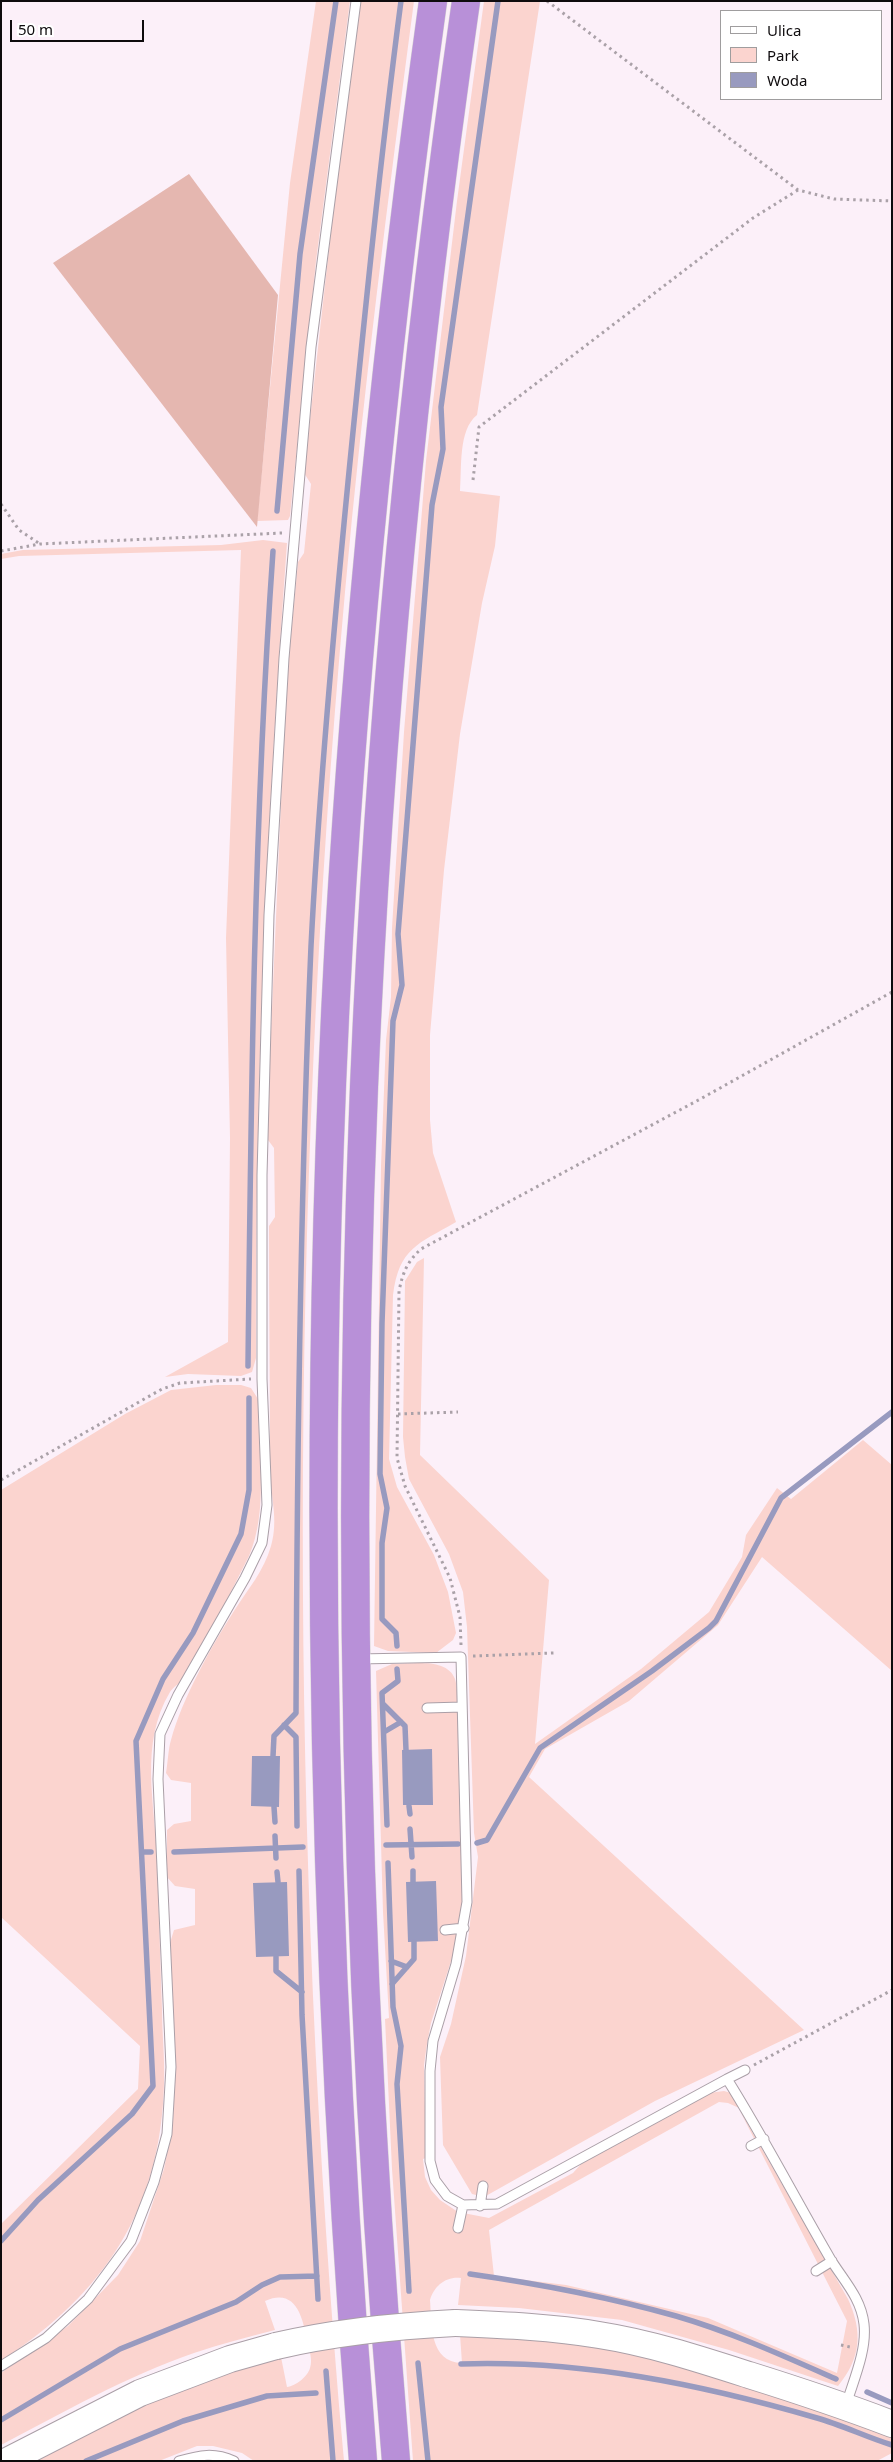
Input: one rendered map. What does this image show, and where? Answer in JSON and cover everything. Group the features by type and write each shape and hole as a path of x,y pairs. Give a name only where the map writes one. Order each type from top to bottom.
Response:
{"highway":[{"path":"363,2461 344,2218 329,1906 324,1719 323,1504 329,1184 339,939 357,682 379,433 433,1"},
{"path":"396,2461 377,2224 361,1883 356,1659 357,1330 364,1086 389,681 414,419 435,232 466,1"}],"street":[{"path":"7,2461 140,2393 230,2360 276,2346 369,2329 456,2323 598,2334 639,2343 687,2355 892,2424"}],"lane":[{"path":"1,2366 46,2338 88,2299 132,2241 154,2182 167,2134 171,2067 158,1779 160,1734 178,1696 245,1578 262,1543 267,1506 262,1379 262,1175 269,914 284,658 312,347 356,1"},
{"path":"356,1659 462,1657 467,1902 464,1928 433,2040 430,2091 430,2161 439,2188 447,2196 463,2205 497,2204 745,2070"},
{"path":"427,1708 462,1707"},
{"path":"445,1930 464,1928"},
{"path":"728,2079 764,2138 832,2261 857,2298 864,2326 862,2350 845,2407"},
{"path":"751,2146 764,2138"},
{"path":"480,2206 483,2186"},
{"path":"458,2228 463,2205"},
{"path":"816,2270 832,2261"},
{"path":"179,2461 204,2453 222,2456 234,2461"}],"path":[{"path":"547,1 798,190 834,199 892,201"},
{"path":"473,480 479,428 753,218 798,190"},
{"path":"1,504 19,530 40,544"},
{"path":"1,551 40,544 295,533"},
{"path":"554,1653 462,1657 460,1617 450,1578 405,1486 398,1458 399,1291 403,1270 411,1258 421,1249 704,1097 892,992"},
{"path":"1,1480 162,1389 180,1383 262,1379"},
{"path":"398,1414 458,1412"},
{"path":"745,2070 892,1990"}],"green space":[{"path":"316,1 350,1 316,261 290,516 288,520 257,521 290,183"},
{"path":"361,1 414,1 376,296 345,592 327,825 313,1059 306,1293 303,1526 305,1760 313,1994 326,2228 344,2461 254,2461 242,2453 213,2446 197,2446 159,2461 30,2461 100,2425 202,2380 281,2357 287,2387 298,2383 309,2371 311,2365 303,2323 296,2307 291,2301 284,2298 276,2298 265,2301 275,2330 194,2353 144,2372 1,2445 1,2373 68,2326 118,2275 140,2241 164,2169 173,2123 174,2087 170,1943 174,1930 195,1925 195,1889 175,1886 167,1877 167,1830 174,1824 191,1821 191,1783 171,1780 166,1773 169,1748 182,1708 198,1674 225,1625 260,1572 268,1555 273,1536 274,1517 270,1478 269,1226 275,1217 274,1148 268,1140 268,1101 286,688 298,562 304,553 311,484 304,473 332,222"},
{"path":"484,1 540,1 477,415 467,430 461,461 460,491 500,496 495,546 482,603 460,734 444,870 430,1035 430,1120 433,1153 456,1222 412,1249 400,1267 396,1279 393,1295 389,1459 397,1487 434,1555 448,1592 456,1633 453,1640 436,1653 388,1651 374,1646 381,1166 386,1040 391,997 392,928 404,732 426,461 457,201"},
{"path":"263,540 287,543 268,849 260,1052 256,1358 252,1372 241,1376 188,1374 165,1377 228,1342 230,1138 226,938 241,550 19,556 1,559 1,554 23,550 221,545"},
{"path":"424,1258 420,1455 549,1580 535,1744 641,1669 709,1612 742,1557 746,1535 777,1488 791,1499 863,1440 892,1465 892,1671 762,1557 718,1625 629,1701 545,1749 529,1777 804,2030 655,2101 484,2197 472,2194 443,2145 440,2057 451,2024 466,1956 478,1857 474,1833 467,1627 463,1592 449,1554 409,1479 403,1437 405,1281 417,1262"},
{"path":"216,1385 241,1385 251,1388 258,1399 261,1499 255,1538 249,1556 195,1663 184,1679 170,1692 160,1712 155,1732 151,1774 157,1859 164,2083 160,2128 152,2170 139,2208 120,2243 98,2276 70,2306 38,2334 2,2360 1,2224 138,2089 140,2046 1,1917 1,1490 125,1414 171,1390"},
{"path":"428,1663 444,1667 451,1672 455,1679 458,1699 463,1899 461,1922 453,1955 431,2023 424,2065 426,2158 423,2159 425,2177 431,2190 440,2200 458,2212 489,2218 573,2173 581,2164 709,2093 724,2091 731,2093 739,2108 728,2103 719,2102 489,2230 494,2276 566,2285 708,2318 837,2373 847,2321 739,2109 848,2299 853,2311 857,2334 855,2355 846,2376 838,2386 729,2350 622,2320 519,2308 458,2305 461,2278 456,2278 441,2283 434,2290 430,2300 432,2331 438,2349 443,2356 451,2361 462,2363 460,2335 562,2342 638,2355 721,2378 892,2435 892,2453 877,2461 413,2461 392,2169 385,2019 389,2018 383,1912 376,1671 392,1664"}],"shaded area":[{"path":"189,174 278,295 257,527 53,263"}],"water":[{"path":"432,1749 433,1805 403,1805 402,1750"},
{"path":"252,1756 280,1756 279,1807 251,1806"},
{"path":"436,1881 438,1941 408,1942 406,1882"},
{"path":"287,1882 289,1956 256,1957 253,1883"}],"waterway":[{"path":"277,511 300,254 336,1"},
{"path":"273,1756 274,1736 296,1713 298,1425 304,1138 311,946 322,772 360,361 401,1"},
{"path":"397,1646 396,1633 382,1619 382,1543 387,1508 380,1474 382,1323 393,1021 402,985 398,934 432,505 443,449 441,407 498,1"},
{"path":"248,1366 252,1060 258,856 273,551"},
{"path":"1,2241 38,2200 132,2114 153,2086 136,1741 163,1679 193,1633 241,1534 249,1490 249,1398"},
{"path":"477,1843 487,1840 540,1748 652,1671 709,1628 716,1621 781,1498 892,1412"},
{"path":"387,1825 382,1693 398,1681 397,1669"},
{"path":"383,1704 405,1726 406,1750"},
{"path":"384,1732 401,1722"},
{"path":"284,1725 296,1737 297,1826"},
{"path":"409,1806 410,1814"},
{"path":"274,1807 275,1822"},
{"path":"410,1829 412,1857"},
{"path":"275,1836 276,1858"},
{"path":"386,1845 458,1844"},
{"path":"174,1852 303,1847"},
{"path":"142,1852 151,1852"},
{"path":"388,1863 393,2007 401,2046 397,2084 409,2291"},
{"path":"299,1871 302,2015 318,2299"},
{"path":"413,1871 413,1882"},
{"path":"277,1872 278,1882"},
{"path":"392,1984 414,1959 414,1942"},
{"path":"276,1957 276,1971 302,1992"},
{"path":"391,1961 407,1967"},
{"path":"470,2274 574,2292 697,2322 777,2353 836,2379"},
{"path":"1,2420 120,2349 236,2302 262,2285 280,2277 317,2276"},
{"path":"418,2363 428,2461"},
{"path":"461,2364 506,2364 596,2370 685,2385 817,2418 892,2445"},
{"path":"326,2371 333,2461"},
{"path":"867,2392 892,2403"},
{"path":"86,2461 183,2421 267,2396 316,2393"}]}
